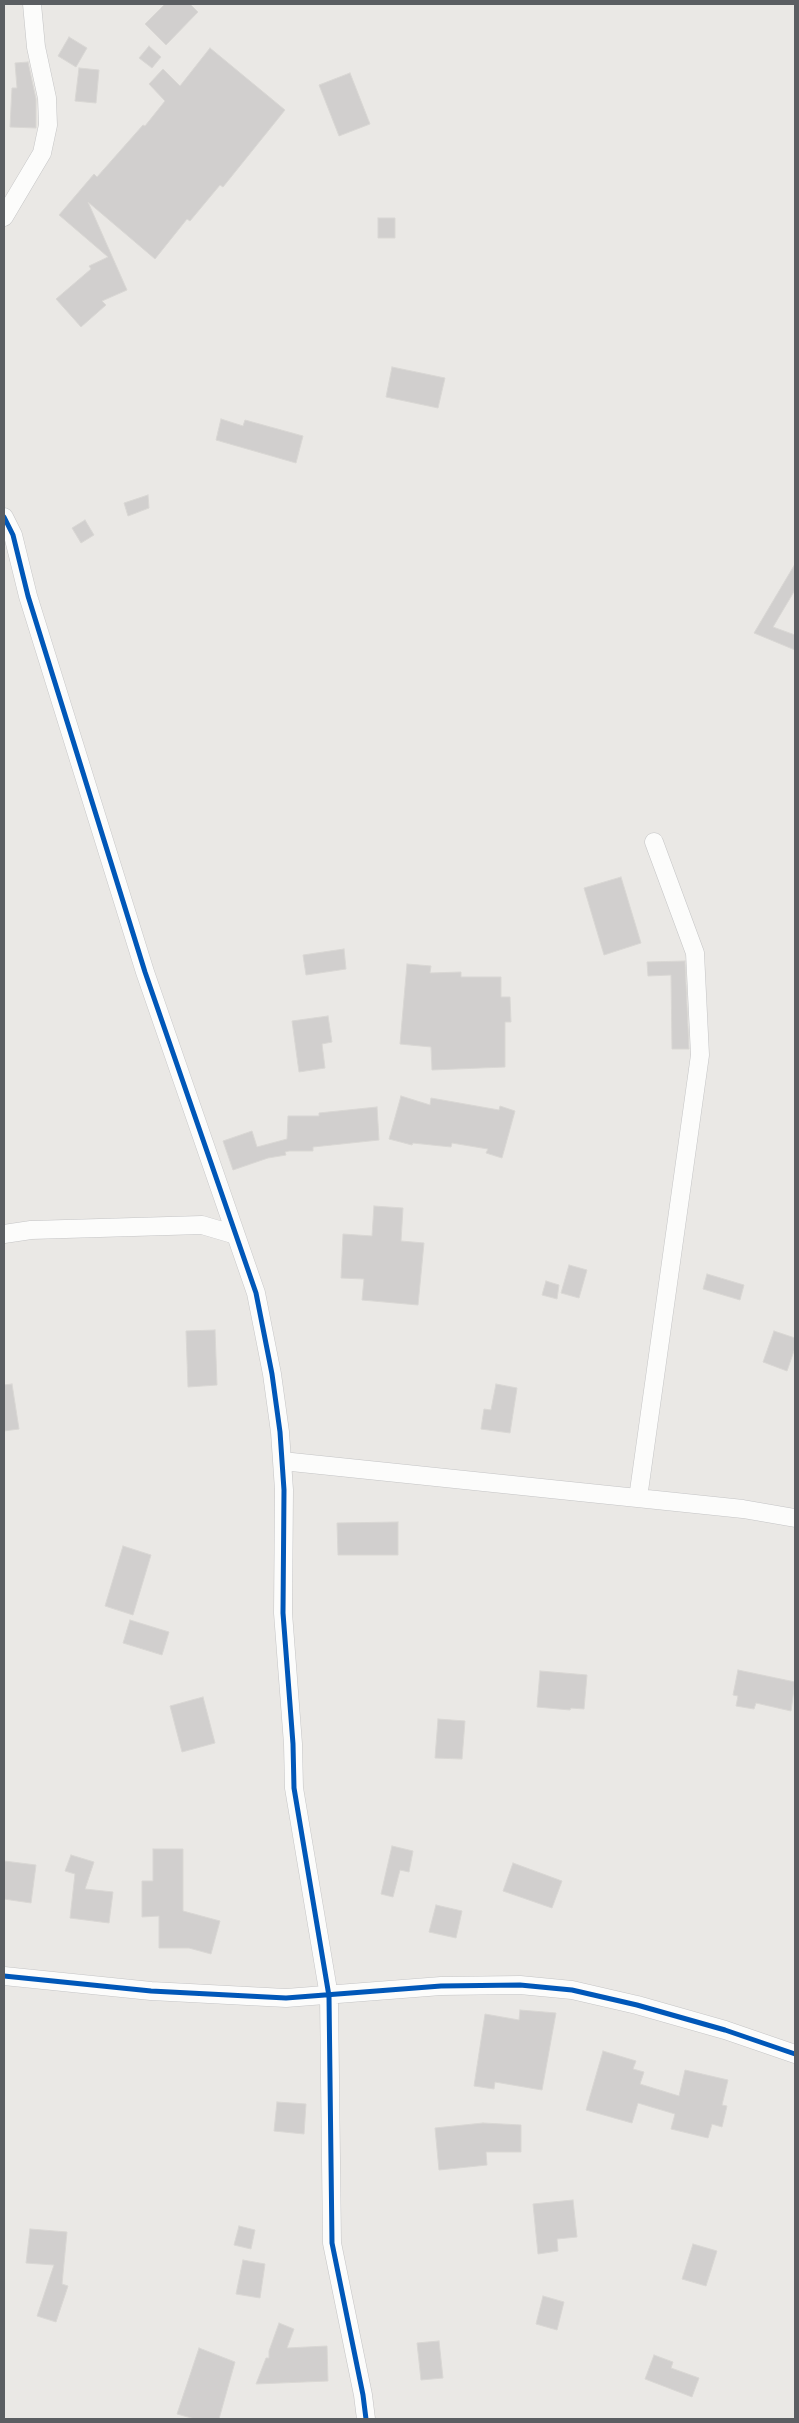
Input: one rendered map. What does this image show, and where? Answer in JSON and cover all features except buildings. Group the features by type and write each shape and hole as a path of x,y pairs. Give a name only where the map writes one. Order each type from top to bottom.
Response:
{"street":[{"path":"4,217 42,153 48,125 47,98 36,47 32,4"},
{"path":"4,517 14,535 28,596 145,972 258,1302 272,1374 284,1490 283,1613 293,1744 294,1788 329,1996 332,2243 364,2396 366,2419"},
{"path":"638,1498 700,1055 695,953 654,842"},
{"path":"4,1234 31,1230 202,1225 236,1235"},
{"path":"282,1461 743,1509 795,1518"},
{"path":"4,1976 161,1991 286,1998 451,1986 520,1985 572,1990 646,2007 725,2030 795,2054"}],"cycle path":[{"path":"4,517 13,535 28,596 145,972 256,1293 272,1374 280,1432 284,1490 283,1613 293,1744 294,1788 329,1996 332,2243 363,2395 366,2419"},
{"path":"4,1976 151,1991 286,1998 441,1986 520,1985 572,1990 637,2005 725,2030 795,2054"}]}
